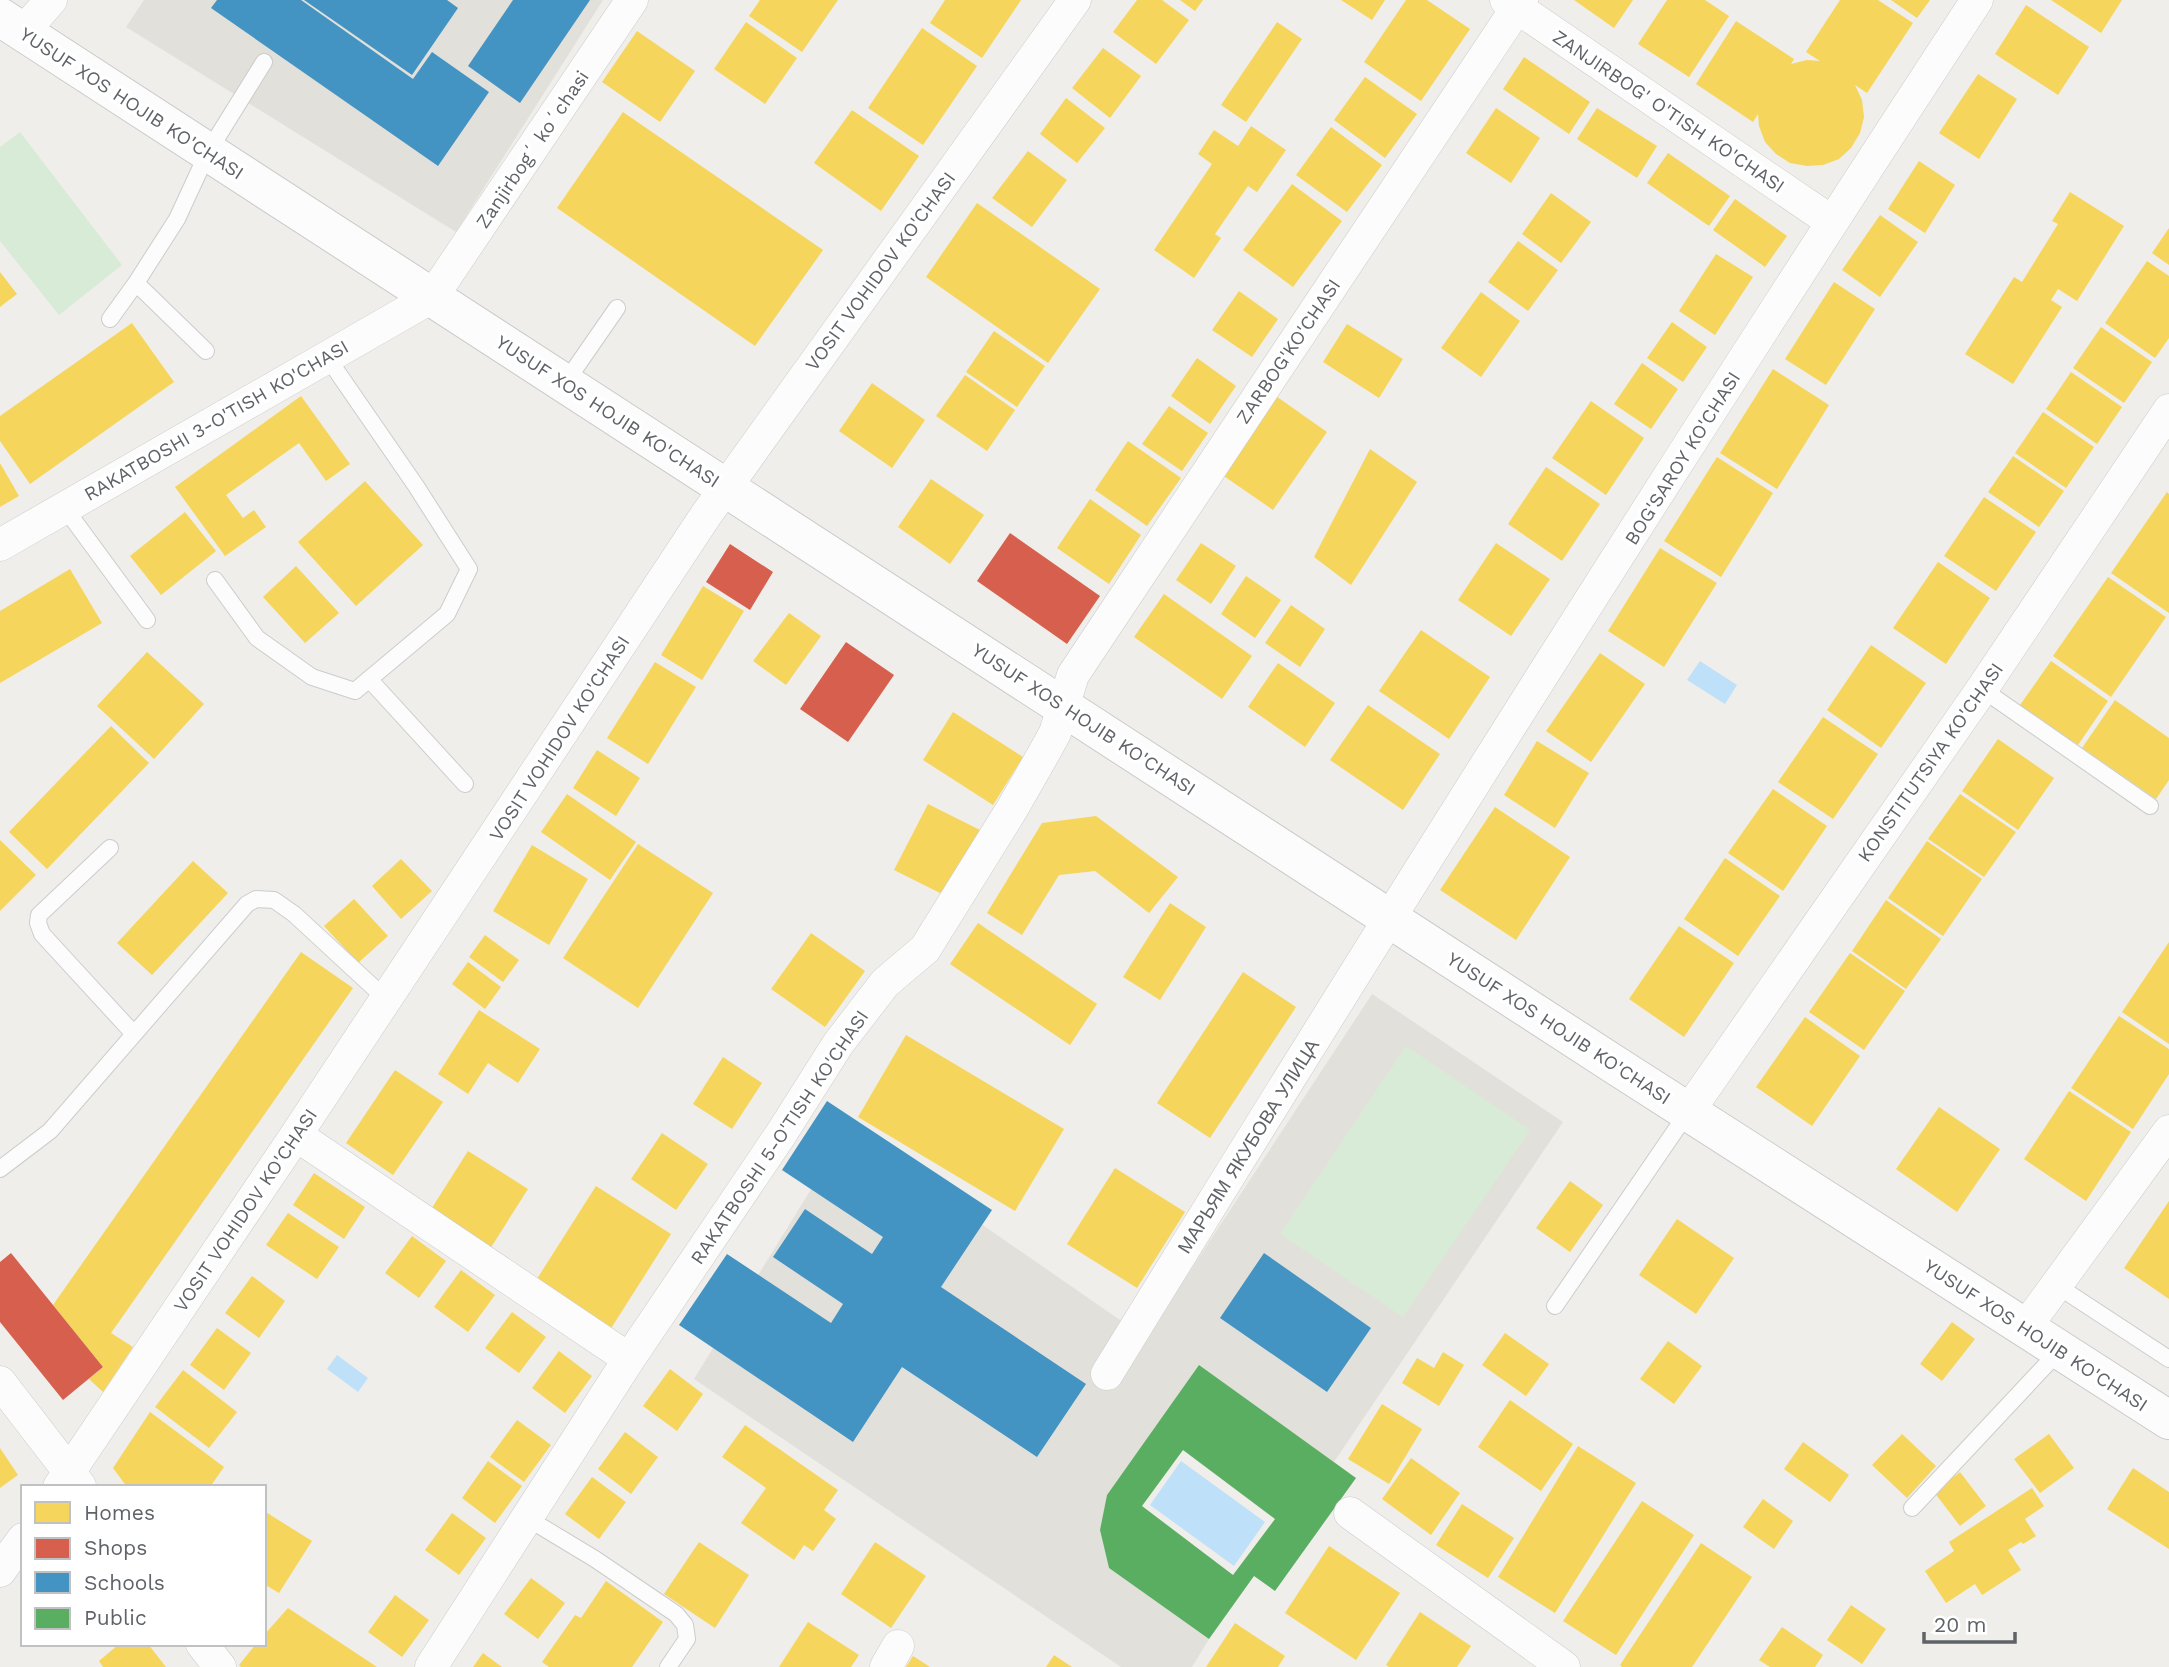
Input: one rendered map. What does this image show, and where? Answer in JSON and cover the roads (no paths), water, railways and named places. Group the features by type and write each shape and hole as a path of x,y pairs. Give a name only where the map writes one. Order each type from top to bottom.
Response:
{"main road":[{"name":"YUSUF XOS HOJIB KO'CHASI","path":"11,24 1688,1112 2169,1420"}],"street":[{"path":"11,24 51,0"},
{"name":"Zanjirbogʻ koʻchasi","path":"432,297 632,0"},
{"name":"VOSIT VOHIDOV KO'CHASI","path":"69,1482 725,486 1074,0"},
{"name":"BOG'SAROY KO'CHASI","path":"1390,918 1832,222 1977,0"},
{"name":"ZANJIRBOG' O'TISH KO'CHASI","path":"1515,2 1832,222"},
{"name":"ZARBOG'KO'CHASI","path":"1063,706 1073,675 1515,2"},
{"name":"RAKATBOSHI 3-O'TISH KO'CHASI","path":"0,545 432,297"},
{"name":"KONSTITUTSIYA KO'CHASI","path":"1688,1112 1982,689 2169,410"},
{"name":"RAKATBOSHI 5-O'TISH KO'CHASI","path":"431,1667 629,1359 781,1134 838,1044 886,983 925,949 1044,753 1055,733 1063,706"},
{"name":"МАРЬЯМ ЯКУБОВА УЛИЦА","path":"1107,1374 1390,918"},
{"path":"2025,1328 2169,1131"},
{"path":"296,1135 629,1359"},
{"path":"0,1382 69,1482"},
{"path":"1350,1513 1564,1667"},
{"path":"0,1571 21,1542"},
{"path":"203,1646 219,1667"}],"lane":[{"path":"110,319 177,219 208,152 264,62"},
{"path":"136,283 206,351"},
{"path":"565,383 617,308"},
{"path":"215,580 257,638 312,677 355,691 447,614 469,569 416,486 327,357"},
{"path":"64,507 147,620"},
{"path":"369,679 465,784"},
{"path":"1982,689 2150,806"},
{"path":"110,849 39,915 38,923 43,934 133,1034"},
{"path":"0,1170 50,1131 247,904 256,898 274,900 294,914 386,999"},
{"path":"1555,1306 1688,1112"},
{"path":"2056,1285 2169,1359"},
{"path":"1912,1508 2060,1350"},
{"path":"527,1518 595,1559 676,1614 685,1625 687,1639 668,1667"}],"water":[{"path":"1700,661 1737,685 1725,704 1687,680"},
{"path":"337,1355 368,1378 358,1392 327,1369"},
{"path":"1181,1461 1265,1522 1234,1566 1150,1505"}]}
